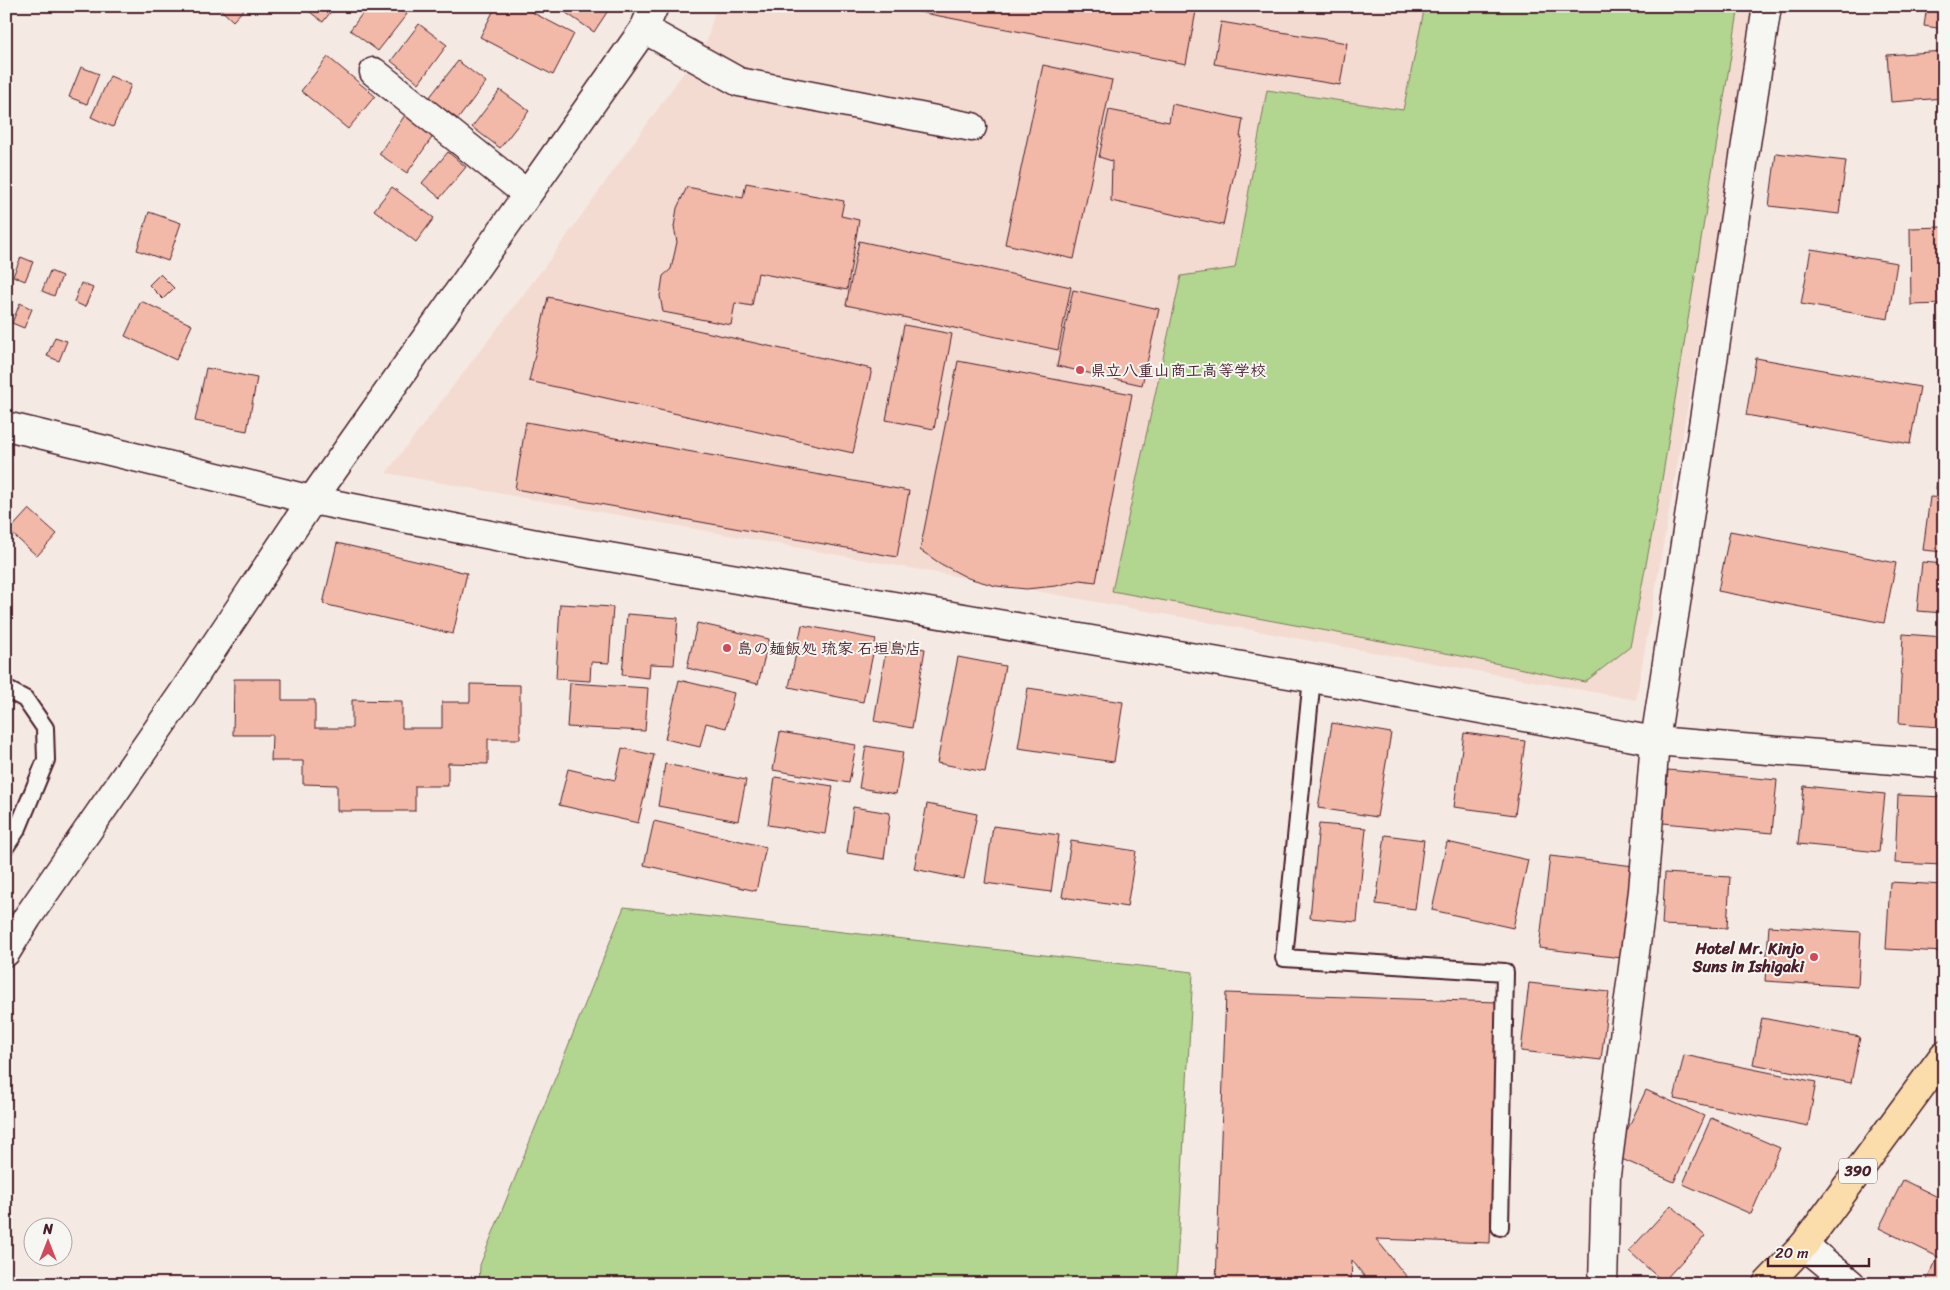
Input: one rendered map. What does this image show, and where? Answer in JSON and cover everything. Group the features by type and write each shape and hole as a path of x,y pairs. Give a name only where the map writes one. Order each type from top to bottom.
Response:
{"highway":[{"name":"390","path":"1767,1284 1804,1245 1944,1055"}],"street":[{"path":"1603,1284 1606,1175 1643,891 1655,741 1767,6"},
{"path":"6,952 27,918 181,696 312,500 649,18 739,82 972,127"},
{"path":"374,72 527,194"},
{"path":"6,426 312,500 567,549 1312,678 1655,741 1944,764"},
{"path":"1804,1245 1851,1284"}],"lane":[{"path":"1312,678 1284,958 1505,972 1500,1227"},
{"path":"6,689 26,699 45,728 46,760 12,825 6,846"}],"shaded area":[{"name":"県立八重山商工高等学校","path":"716,6 1756,6 1753,36 1636,700 386,473 545,266 707,40"}],"green space":[{"path":"1425,6 1739,6 1660,492 1630,647 1585,682 1456,655 1112,591 1181,276 1235,268 1267,90 1403,110"},
{"path":"624,907 1193,972 1176,1284 479,1284 480,1265"}],"building":[{"path":"217,6 247,6 233,21"},
{"path":"302,6 335,6 323,22"},
{"path":"368,6 397,6 407,14 378,51 350,30"},
{"path":"496,6 520,6 574,34 553,75 480,37"},
{"path":"556,6 611,6 594,32"},
{"path":"888,6 1197,6 1186,64"},
{"path":"1927,6 1944,6 1944,29 1924,26"},
{"path":"1221,22 1347,43 1340,85 1214,64"},
{"path":"419,24 447,45 419,83 391,61"},
{"path":"1944,51 1944,98 1891,102 1887,55"},
{"path":"328,57 375,96 348,129 301,91"},
{"path":"458,61 486,82 458,119 429,98"},
{"path":"1043,65 1112,80 1074,259 1005,244"},
{"path":"81,67 99,74 87,104 69,97"},
{"path":"110,76 131,85 113,127 91,117"},
{"path":"500,90 529,111 500,148 472,127"},
{"path":"1172,104 1243,119 1240,137 1242,137 1223,225 1111,201 1112,161 1099,157 1109,110 1169,122"},
{"path":"407,112 436,132 407,173 379,154"},
{"path":"448,152 466,167 440,198 422,183"},
{"path":"1776,153 1846,161 1839,214 1769,206"},
{"path":"746,183 844,201 841,216 859,220 847,290 758,273 752,306 735,303 731,325 663,312 660,296 663,276 671,269 677,242 674,227 677,208 687,187 743,198"},
{"path":"392,187 434,218 416,242 374,210"},
{"path":"149,212 181,223 168,261 137,250"},
{"path":"1944,227 1944,304 1911,305 1910,228"},
{"path":"859,241 1071,287 1058,350 846,305"},
{"path":"1811,249 1897,263 1888,319 1801,304"},
{"path":"21,257 33,262 25,281 13,276"},
{"path":"50,271 62,276 54,296 42,291"},
{"path":"160,274 174,288 163,299 149,285"},
{"path":"81,283 93,288 85,307 74,302"},
{"path":"1073,290 1159,309 1142,385 1057,366"},
{"path":"548,297 872,369 853,453 529,381"},
{"path":"141,301 192,325 176,360 125,336"},
{"path":"20,303 32,309 24,328 12,323"},
{"path":"904,325 952,334 934,429 886,420"},
{"path":"55,337 67,341 59,361 47,356"},
{"path":"1756,358 1920,387 1910,444 1746,415"},
{"path":"958,361 1132,394 1096,582 1080,580 1056,586 1026,589 996,586 968,578 941,564 920,550"},
{"path":"206,368 257,378 247,431 195,421"},
{"path":"526,422 909,491 897,557 515,489"},
{"path":"1942,438 1944,438 1944,490 1936,489"},
{"path":"1930,497 1944,498 1944,552 1923,550"},
{"path":"29,509 57,534 37,556 9,531"},
{"path":"1730,531 1896,563 1884,623 1718,591"},
{"path":"337,543 467,573 453,634 323,604"},
{"path":"1922,562 1944,564 1944,613 1917,611"},
{"path":"560,604 613,607 609,663 591,662 590,681 556,679"},
{"path":"627,614 678,618 674,665 650,664 649,678 622,675"},
{"path":"697,623 769,639 758,684 687,668"},
{"path":"802,625 876,639 863,702 789,687"},
{"path":"1903,634 1944,637 1940,727 1899,724"},
{"path":"887,643 925,649 912,728 874,721"},
{"path":"958,657 1005,666 985,772 937,763"},
{"path":"234,679 282,679 282,700 315,700 315,728 352,728 352,700 402,701 402,728 442,728 442,702 470,702 470,684 520,685 520,739 488,739 488,764 448,763 448,786 415,786 415,811 337,811 337,785 303,784 303,761 271,761 272,735 233,735"},
{"path":"679,680 734,693 726,728 706,723 700,747 665,739"},
{"path":"570,683 648,688 645,731 567,727"},
{"path":"1028,688 1123,702 1114,762 1018,748"},
{"path":"1332,723 1391,733 1377,817 1318,808"},
{"path":"780,732 856,745 849,783 773,770"},
{"path":"1464,733 1525,741 1515,815 1454,807"},
{"path":"866,746 903,752 896,794 859,788"},
{"path":"622,748 654,755 638,823 559,805 568,769 615,780"},
{"path":"665,764 746,780 738,821 658,806"},
{"path":"1668,770 1777,780 1772,833 1663,823"},
{"path":"775,777 833,786 825,834 768,825"},
{"path":"1804,786 1885,794 1879,852 1798,844"},
{"path":"1898,795 1944,797 1944,865 1895,863"},
{"path":"927,804 977,814 964,879 914,869"},
{"path":"853,807 890,813 884,859 847,853"},
{"path":"654,821 766,847 756,891 644,865"},
{"path":"1319,824 1366,828 1357,922 1310,918"},
{"path":"993,826 1059,835 1051,892 985,883"},
{"path":"1385,835 1424,840 1415,909 1376,904"},
{"path":"1071,841 1136,851 1127,907 1062,897"},
{"path":"1447,842 1528,860 1513,928 1432,910"},
{"path":"1550,856 1634,866 1622,958 1539,948"},
{"path":"1665,873 1730,877 1727,928 1662,925"},
{"path":"1890,882 1944,885 1944,952 1886,949"},
{"path":"1769,926 1861,932 1858,987 1765,981"},
{"path":"1529,983 1609,992 1601,1060 1521,1051"},
{"path":"1226,993 1498,1002 1490,1243 1376,1239 1411,1282 1409,1284 1370,1284 1352,1260 1351,1284 1216,1284"},
{"path":"1762,1018 1860,1037 1851,1083 1753,1064"},
{"path":"1684,1055 1816,1082 1808,1126 1674,1099"},
{"path":"1646,1090 1704,1116 1674,1182 1615,1156"},
{"path":"1711,1118 1780,1148 1751,1214 1683,1184"},
{"path":"1903,1180 1944,1200 1944,1284 1925,1284 1938,1257 1879,1228"},
{"path":"1671,1205 1705,1236 1663,1282 1629,1251"},
{"path":"1517,1281 1589,1281 1589,1284 1517,1284"}],"place":[{"name":"県立八重山商工高等学校","path":"1080,370"},
{"name":"島の麺飯処 琉家 石垣島店","path":"727,648"},
{"name":"Hotel Mr. Kinjo Suns in Ishigaki","path":"1814,957"}]}
